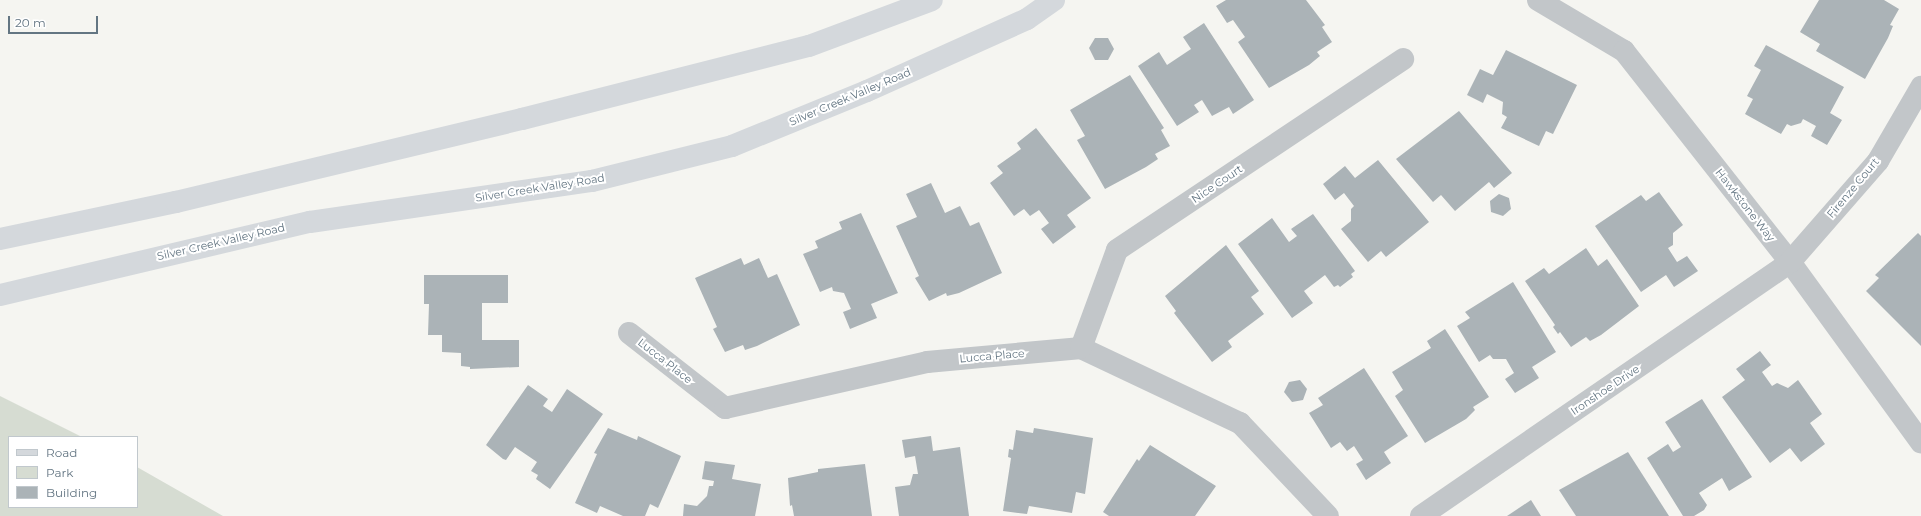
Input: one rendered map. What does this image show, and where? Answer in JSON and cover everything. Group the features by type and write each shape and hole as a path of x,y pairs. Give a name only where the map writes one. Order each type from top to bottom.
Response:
{"main road":[{"path":"0,239 192,198 801,48 932,0"},
{"name":"Silver Creek Valley Road","path":"0,295 310,222 592,181 732,146 867,91 1027,19 1054,0"}],"street":[{"name":"Hawkstone Way","path":"1538,0 1624,51 1790,262 1921,442"},
{"name":"Nice Court","path":"1081,348 1117,250 1403,59"},
{"name":"Firenze Court","path":"1790,262 1878,161 1921,87"},
{"name":"Ironshoe Drive","path":"1421,516 1790,262"},
{"name":"Lucca Place","path":"629,333 725,408 927,362 1081,348"},
{"path":"1081,348 1240,423 1328,516"}],"green space":[{"path":"0,396 80,436 8,436 8,508 138,508 138,468 223,516 0,516"}],"building":[{"path":"1226,0 1306,0 1325,25 1322,27 1332,42 1317,52 1320,56 1309,65 1269,88 1238,42 1245,37 1233,20 1227,23 1216,6"},
{"path":"1819,0 1884,0 1899,9 1890,25 1893,26 1888,38 1865,79 1816,51 1820,44 1800,32"},
{"path":"1204,23 1254,100 1233,114 1229,107 1212,116 1202,100 1194,105 1199,112 1177,126 1138,66 1159,52 1167,65 1191,49 1183,37"},
{"path":"1095,38 1108,38 1114,49 1108,60 1095,60 1089,48"},
{"path":"1766,45 1844,87 1830,113 1842,120 1827,145 1811,136 1816,126 1803,119 1801,123 1791,126 1787,124 1781,134 1745,114 1753,99 1747,96 1761,70 1754,66"},
{"path":"1506,50 1577,85 1553,134 1546,131 1539,146 1501,128 1507,117 1502,114 1503,102 1487,94 1483,103 1467,95 1480,69 1493,75"},
{"path":"1130,75 1164,128 1161,130 1170,146 1155,154 1158,159 1146,167 1105,189 1077,140 1085,136 1070,110"},
{"path":"1459,111 1512,173 1494,188 1489,182 1455,211 1441,195 1433,202 1396,159"},
{"path":"1036,128 1091,198 1067,215 1076,227 1053,244 1041,229 1049,223 1039,210 1030,216 1024,209 1014,216 990,183 1003,173 997,166 1021,149 1017,143"},
{"path":"1378,160 1429,222 1386,257 1381,251 1368,262 1341,229 1351,221 1351,209 1354,206 1344,193 1335,200 1323,184 1345,166 1355,178"},
{"path":"931,183 945,213 960,206 970,226 979,222 1002,273 959,293 947,296 946,293 929,301 915,278 919,276 896,226 917,217 906,194"},
{"path":"1659,192 1683,225 1673,233 1673,245 1668,248 1677,262 1687,256 1698,271 1674,287 1666,275 1641,292 1595,226 1641,195 1646,201"},
{"path":"1499,194 1509,198 1511,209 1503,216 1491,212 1490,201"},
{"path":"861,213 898,293 871,304 877,318 850,329 843,312 851,309 844,293 833,291 832,287 820,292 803,254 818,248 815,241 842,229 839,222"},
{"path":"1313,214 1355,271 1351,274 1353,277 1340,287 1338,285 1334,287 1325,275 1304,291 1313,303 1292,318 1238,244 1272,218 1289,242 1297,236 1291,229"},
{"path":"1918,233 1921,236 1921,346 1866,291 1879,278 1875,275"},
{"path":"1226,245 1259,291 1251,297 1264,314 1228,341 1232,347 1212,362 1174,313 1176,311 1165,296"},
{"path":"1586,248 1598,266 1607,259 1639,306 1601,335 1590,341 1586,337 1571,347 1560,332 1558,334 1553,327 1555,325 1525,281 1544,268 1549,274"},
{"path":"741,258 744,265 759,258 768,278 777,274 800,325 757,346 745,350 743,345 725,352 713,329 717,327 695,278"},
{"path":"424,275 508,275 508,303 482,303 482,340 519,340 519,367 470,369 470,367 461,366 461,353 442,352 442,335 428,335 429,304 424,304"},
{"path":"1513,282 1556,352 1532,367 1539,378 1515,393 1505,379 1514,373 1506,359 1493,359 1490,355 1479,362 1457,326 1470,318 1465,312"},
{"path":"1445,329 1489,397 1473,407 1475,410 1466,419 1425,443 1395,396 1403,390 1392,372 1431,348 1427,341"},
{"path":"1760,351 1771,365 1762,372 1772,386 1777,383 1788,388 1798,380 1822,414 1810,423 1825,444 1801,462 1790,448 1770,463 1722,397 1745,380 1736,369"},
{"path":"1364,368 1408,436 1384,452 1391,463 1366,480 1356,464 1363,460 1354,446 1347,451 1340,442 1331,448 1309,413 1323,405 1318,398"},
{"path":"1300,380 1307,389 1303,400 1292,402 1284,392 1289,382"},
{"path":"528,385 548,399 543,406 552,412 567,389 603,414 550,489 536,479 538,475 531,471 537,462 515,447 506,460 503,459 486,445"},
{"path":"1702,399 1752,477 1729,491 1722,478 1699,493 1707,505 1704,510 1694,516 1683,516 1647,458 1668,444 1673,452 1681,447 1665,422"},
{"path":"608,428 637,440 638,436 681,456 658,508 650,504 645,516 623,516 600,506 597,513 575,503 597,454 594,453"},
{"path":"1034,428 1093,438 1085,494 1076,492 1072,513 1029,506 1027,514 1003,511 1011,458 1008,457 1009,449 1013,450 1016,430 1033,433"},
{"path":"931,436 933,451 960,447 969,516 899,516 895,487 910,485 913,474 918,474 915,456 905,458 902,440"},
{"path":"1150,445 1216,486 1195,516 1109,516 1103,512 1137,459 1139,461"},
{"path":"1628,452 1669,516 1576,516 1559,490"},
{"path":"705,461 735,465 732,479 761,484 755,516 683,516 684,504 697,506 707,496 709,486 713,486 714,481 702,479"},
{"path":"865,464 872,516 794,516 792,505 790,506 788,478 818,472 818,469"},
{"path":"1531,500 1541,516 1507,516"}]}
